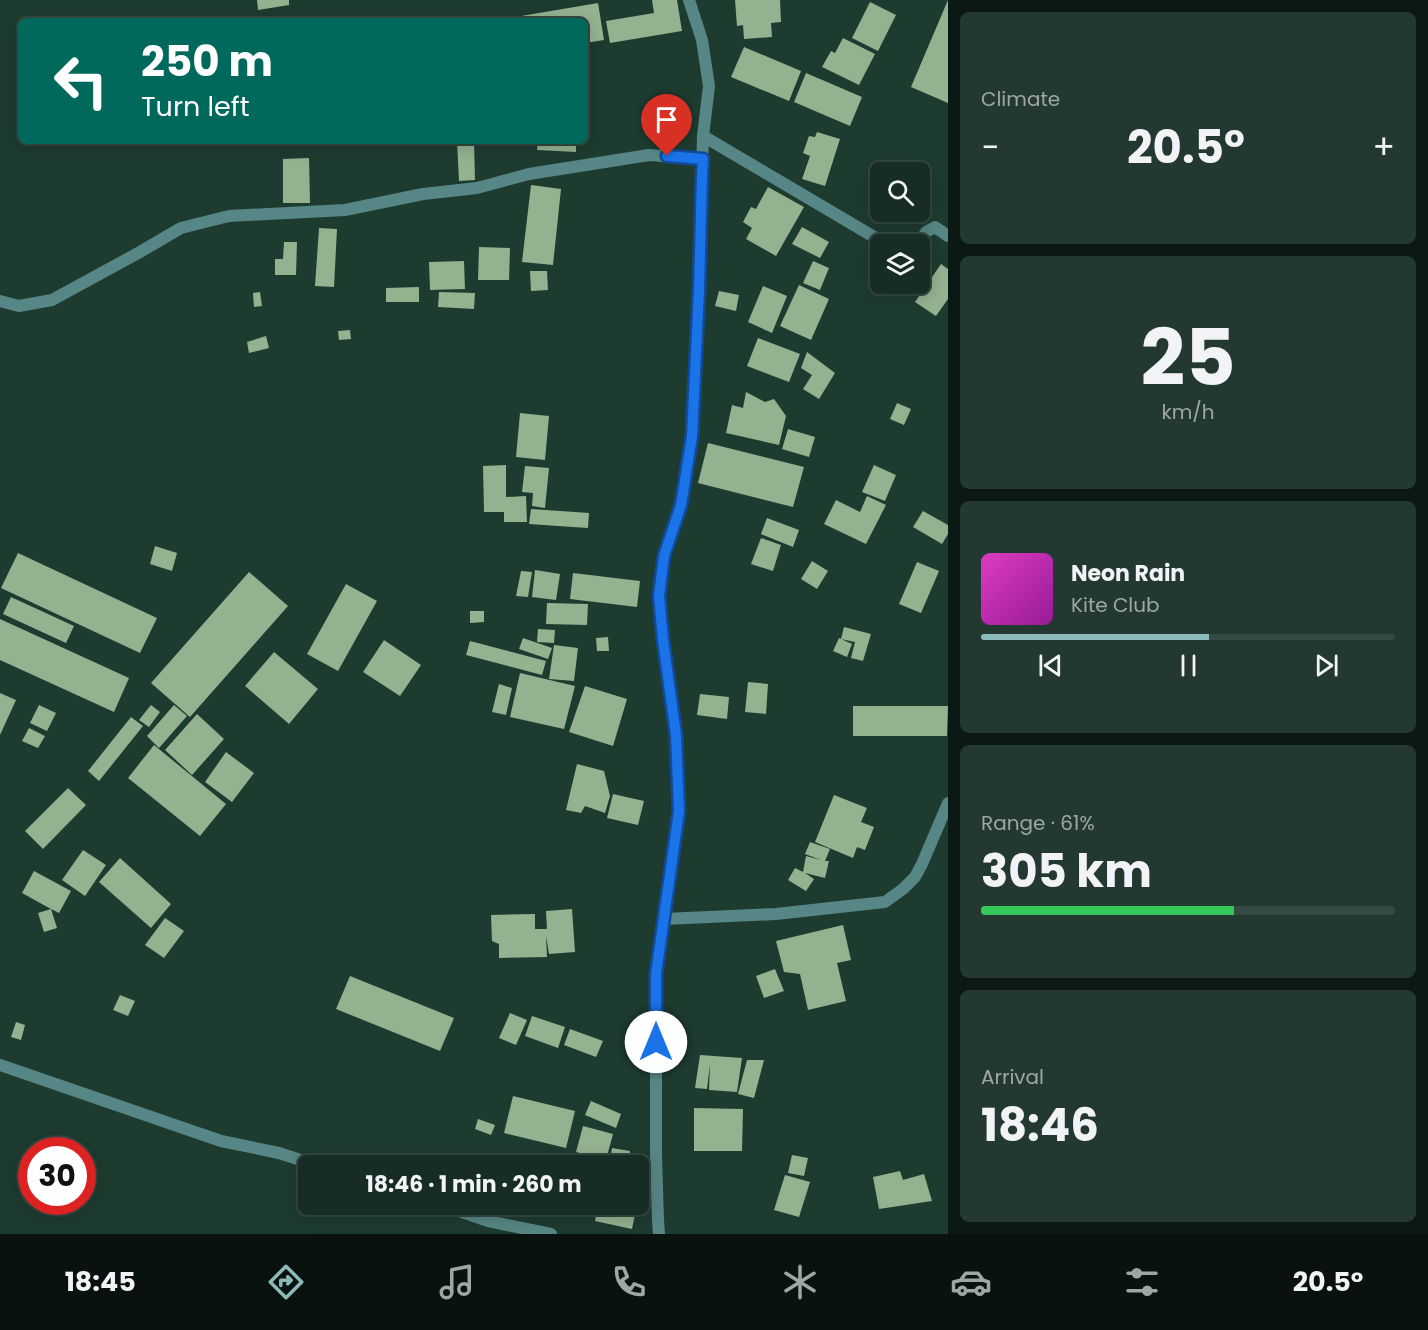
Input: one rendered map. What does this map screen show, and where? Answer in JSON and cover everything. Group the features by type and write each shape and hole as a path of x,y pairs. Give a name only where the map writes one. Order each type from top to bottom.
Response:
{"street":[{"path":"659,1234 656,1157 656,974 679,811 676,735 659,596 664,556 681,505 692,436 703,136 709,86 702,39 689,0"},
{"path":"703,136 870,235"},
{"path":"0,302 19,306 52,300 181,228 229,216 345,210 423,194 477,188 529,174 649,155 703,159"},
{"path":"925,234 935,227 948,237"},
{"path":"664,919 776,914 885,902 915,877 948,803"},
{"path":"0,1065 221,1141 298,1159"},
{"path":"471,1215 488,1221 551,1234"}],"building":[{"path":"257,0 289,0 289,5 258,10"},
{"path":"652,0 677,0 682,31 610,43 606,21 654,13"},
{"path":"735,0 780,0 781,22 771,23 772,37 744,39 743,25 737,26"},
{"path":"948,0 948,103 911,87"},
{"path":"870,2 896,15 878,51 852,38"},
{"path":"598,3 604,40 588,43 588,18 509,18"},
{"path":"843,38 875,54 859,85 822,67 831,51 835,53"},
{"path":"744,47 801,71 789,101 731,77"},
{"path":"806,73 862,97 850,126 794,102"},
{"path":"817,132 840,139 825,186 802,179 810,156 803,153 809,136 815,137"},
{"path":"457,144 474,144 475,180 459,181"},
{"path":"538,144 576,144 576,152 537,150"},
{"path":"309,158 310,203 283,203 283,159"},
{"path":"531,185 561,189 553,265 522,262"},
{"path":"768,187 804,207 776,256 746,239 752,228 743,222 751,207 756,209"},
{"path":"802,227 829,242 820,258 792,244"},
{"path":"319,228 337,229 334,287 315,286"},
{"path":"284,242 297,242 296,275 275,275 275,259 283,259"},
{"path":"479,247 510,248 509,280 478,280"},
{"path":"464,261 465,289 430,290 429,262"},
{"path":"813,261 829,268 820,290 803,283"},
{"path":"941,264 948,269 948,299 936,316 915,302 920,294 930,294 930,280"},
{"path":"530,271 547,271 548,290 531,291"},
{"path":"799,285 829,299 811,340 780,326"},
{"path":"763,286 787,296 772,333 748,322"},
{"path":"419,287 419,302 386,302 386,288"},
{"path":"719,291 739,295 736,311 715,306"},
{"path":"260,292 262,306 254,307 253,293"},
{"path":"439,292 475,293 474,309 438,307"},
{"path":"350,330 351,339 339,340 338,331"},
{"path":"266,336 269,348 249,353 247,342"},
{"path":"758,338 800,354 789,382 747,366"},
{"path":"807,352 835,373 819,399 803,389 812,375 801,368"},
{"path":"746,392 765,402 774,399 786,416 779,445 726,433 732,405 743,408"},
{"path":"897,403 911,409 904,425 890,419"},
{"path":"520,413 549,416 545,460 516,457"},
{"path":"788,429 815,437 809,457 782,449"},
{"path":"708,443 804,467 793,507 698,483"},
{"path":"506,465 506,497 526,496 527,522 504,522 504,512 484,512 483,466"},
{"path":"874,465 896,475 885,501 862,492"},
{"path":"525,466 549,468 545,508 532,506 533,493 522,492"},
{"path":"867,496 886,505 866,544 824,524 836,500 860,512"},
{"path":"531,509 589,513 588,528 529,524"},
{"path":"923,511 948,525 948,534 942,544 913,527"},
{"path":"767,518 799,530 793,547 761,534"},
{"path":"761,538 781,545 773,571 751,564"},
{"path":"155,546 177,553 172,571 150,564"},
{"path":"18,553 157,618 140,653 1,588"},
{"path":"812,561 828,571 817,589 801,579"},
{"path":"917,562 939,571 921,613 899,604"},
{"path":"535,570 560,574 556,600 532,597"},
{"path":"521,571 532,572 528,597 516,596"},
{"path":"249,572 288,606 190,717 151,683"},
{"path":"573,573 640,581 637,607 570,599"},
{"path":"346,584 377,601 338,671 307,654"},
{"path":"11,597 74,626 66,643 3,614"},
{"path":"547,603 588,604 587,625 546,624"},
{"path":"470,611 484,611 484,622 470,623"},
{"path":"0,619 129,678 114,712 0,660"},
{"path":"844,627 871,634 863,661 851,658 855,642 841,639"},
{"path":"538,629 555,630 554,643 537,642"},
{"path":"608,637 609,651 597,651 596,638"},
{"path":"523,638 552,648 548,659 519,649"},
{"path":"839,638 852,644 847,657 833,651"},
{"path":"384,640 421,665 400,696 363,672"},
{"path":"470,641 546,661 542,675 466,655"},
{"path":"554,645 578,648 574,681 549,679"},
{"path":"274,652 318,689 289,724 245,686"},
{"path":"520,673 575,686 564,729 510,717"},
{"path":"748,682 768,684 766,714 745,712"},
{"path":"499,684 512,688 506,715 492,712"},
{"path":"585,686 627,699 613,746 569,732"},
{"path":"0,693 16,700 0,735"},
{"path":"700,694 729,697 727,719 697,715"},
{"path":"39,705 56,713 47,731 30,723"},
{"path":"151,705 160,712 149,727 139,720"},
{"path":"174,705 187,716 159,748 147,736"},
{"path":"853,706 948,706 947,736 853,736"},
{"path":"197,714 224,739 192,775 165,750"},
{"path":"131,717 143,726 99,781 88,771"},
{"path":"29,728 45,736 38,748 22,741"},
{"path":"154,745 226,804 200,836 128,778"},
{"path":"226,752 254,773 232,802 205,782"},
{"path":"577,764 604,771 610,796 605,813 585,806 581,813 566,810"},
{"path":"68,788 86,805 43,849 25,831"},
{"path":"613,794 644,801 638,825 607,818"},
{"path":"834,795 867,808 861,822 874,827 865,850 857,847 853,858 815,842"},
{"path":"810,842 830,849 825,861 829,861 825,878 805,873 814,879 806,891 788,880 795,868 803,872 806,856 821,860 805,854"},
{"path":"83,850 106,865 85,896 62,880"},
{"path":"120,858 171,904 151,928 99,882"},
{"path":"34,871 71,891 59,913 22,893"},
{"path":"51,909 57,928 44,932 38,913"},
{"path":"572,909 575,952 549,954 546,936 547,957 499,958 499,944 492,941 491,915 535,914 535,929 547,929 546,911"},
{"path":"165,918 184,931 164,958 145,945"},
{"path":"843,925 851,960 837,963 846,1001 808,1010 800,974 784,972 776,941"},
{"path":"775,969 784,991 764,998 756,976"},
{"path":"350,976 454,1018 440,1051 336,1009"},
{"path":"120,995 135,1001 128,1016 113,1010"},
{"path":"510,1013 527,1020 516,1045 499,1038"},
{"path":"532,1016 565,1027 558,1048 525,1036"},
{"path":"16,1022 25,1025 21,1040 11,1037"},
{"path":"570,1029 603,1041 596,1057 564,1045"},
{"path":"700,1055 742,1058 737,1092 709,1090 710,1064 707,1089 695,1088"},
{"path":"747,1060 764,1060 754,1098 738,1094"},
{"path":"513,1096 575,1111 566,1148 504,1133"},
{"path":"591,1101 621,1114 616,1128 585,1115"},
{"path":"694,1108 743,1109 742,1151 694,1151"},
{"path":"478,1119 495,1125 491,1135 475,1129"},
{"path":"583,1126 613,1134 607,1155 587,1155 576,1152"},
{"path":"612,1148 630,1151 630,1155 611,1155"},
{"path":"792,1155 808,1158 804,1176 788,1173"},
{"path":"900,1171 903,1180 924,1174 932,1201 879,1209 873,1177"},
{"path":"785,1175 810,1182 799,1217 774,1210"},
{"path":"596,1215 635,1215 632,1229 595,1221"}],"route":[{"path":"656,1042 656,974 679,811 676,735 659,596 664,556 681,505 692,436 703,159 667,156"}]}
